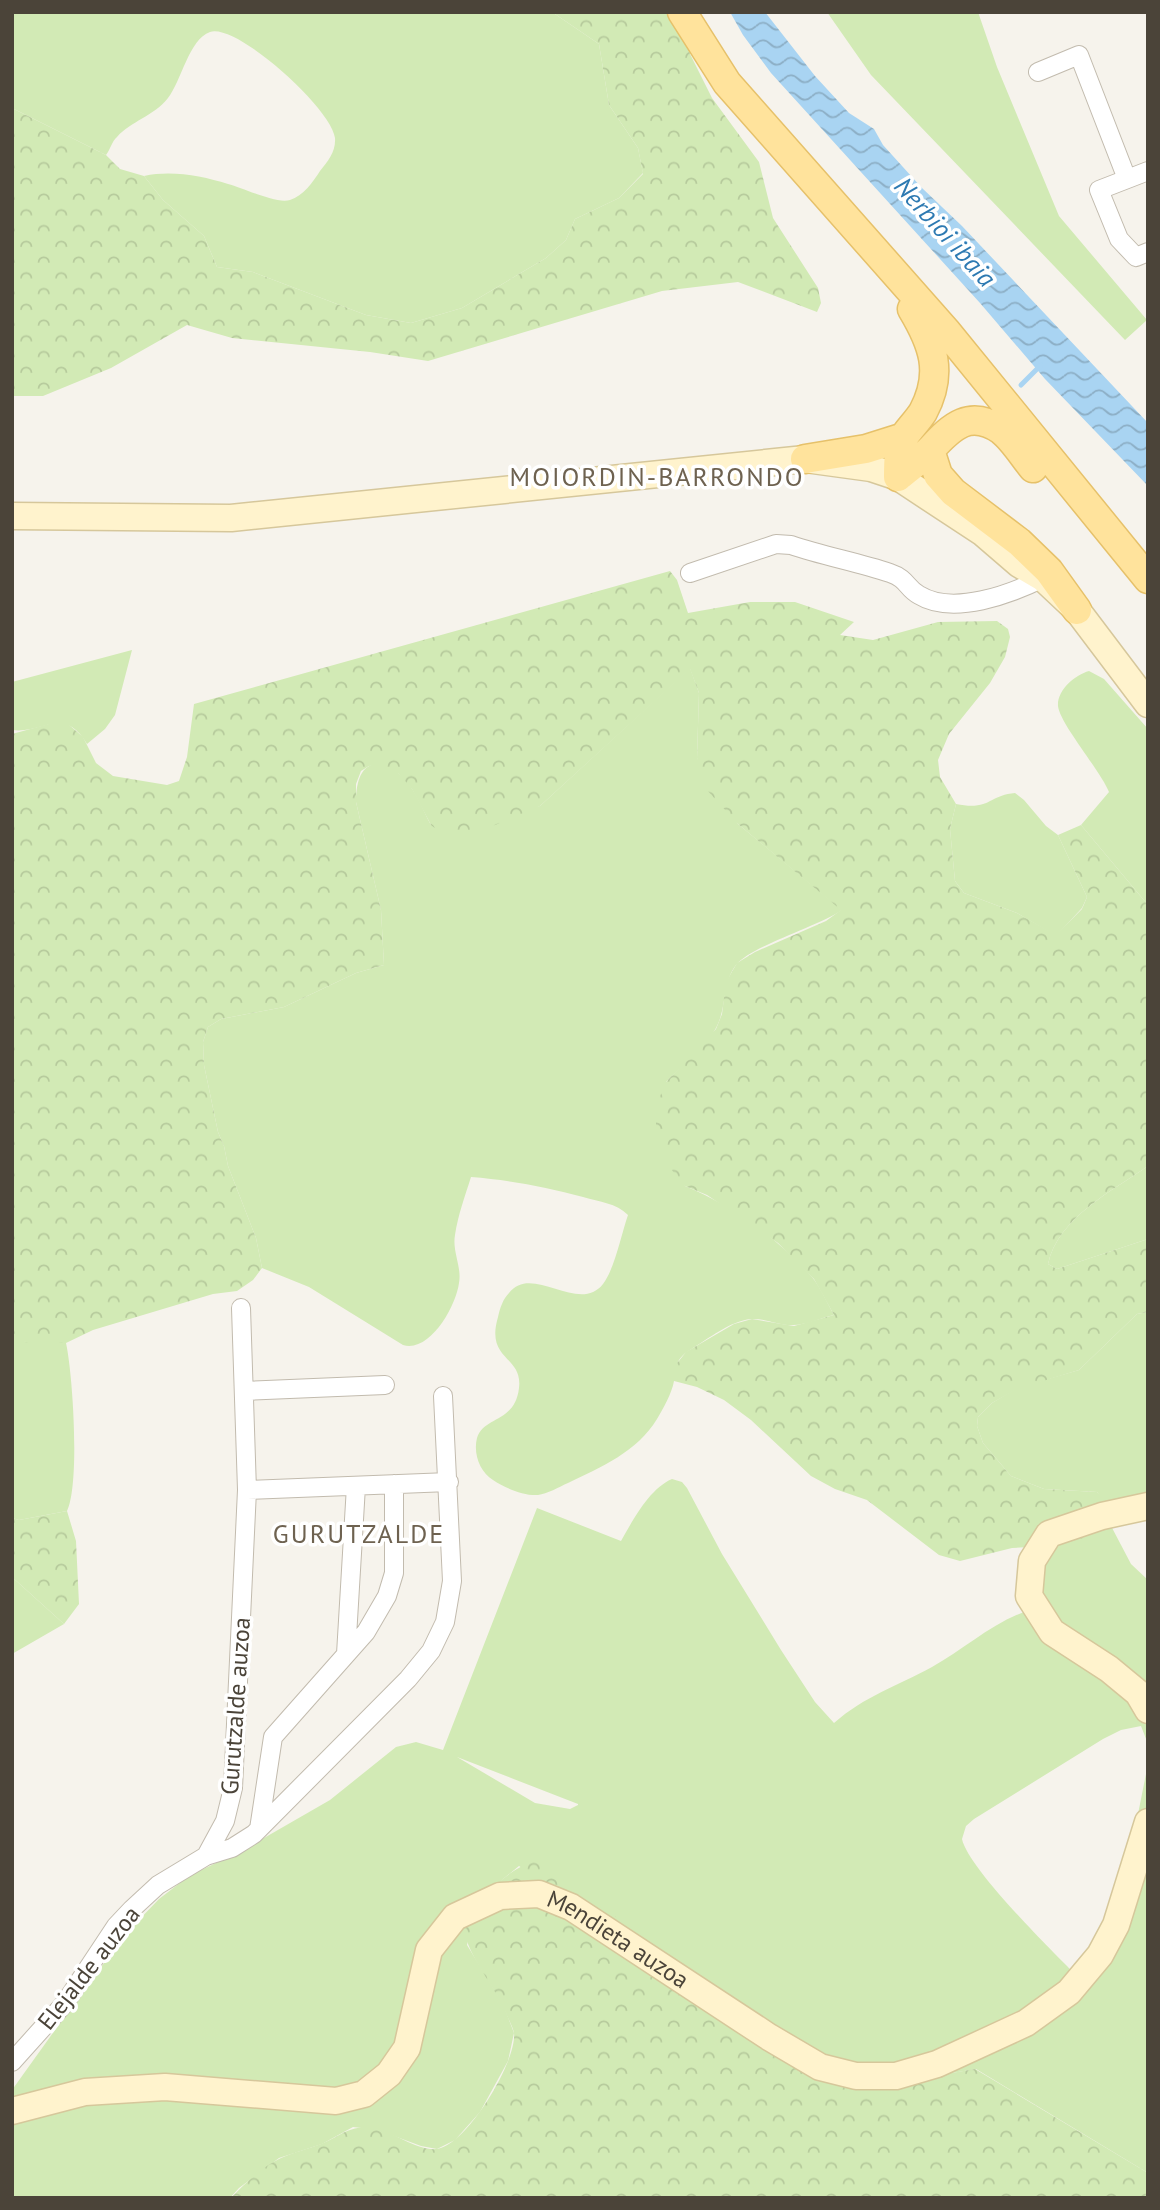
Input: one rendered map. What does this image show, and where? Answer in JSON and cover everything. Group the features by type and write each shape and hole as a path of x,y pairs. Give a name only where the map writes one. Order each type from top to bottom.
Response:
{"main road":[{"path":"682,12 727,83 947,332 1145,570"},
{"path":"826,197 908,302 932,347 934,361 930,397 921,415 904,437 898,461 898,477"},
{"path":"898,477 930,450 945,432 966,421 985,422 1003,432 1148,603"},
{"path":"805,459 866,449 904,437"},
{"path":"930,450 938,475 953,492 1019,542 1049,571 1077,610"}],"street":[{"path":"1038,72 1079,55 1127,179"},
{"path":"1148,171 1099,190 1119,239 1136,257 1148,252"},
{"path":"12,516 230,518 805,459 858,466 898,477 983,533 1020,564 1043,578 1077,610 1148,704"},
{"path":"690,573 776,544 791,545 903,578 917,595 932,600 957,603 985,600 1016,592 1043,578"},
{"name":"Gurutzalde auzoa","path":"206,1856 225,1821 233,1788 247,1490 241,1308"},
{"path":"245,1391 385,1385"},
{"name":"Gurutzalde auzoa","path":"206,1856 232,1848 259,1829 408,1679 430,1651 445,1622 452,1581 443,1396"},
{"path":"247,1490 449,1482"},
{"name":"Gurutzalde auzoa","path":"259,1829 273,1737 346,1654 377,1614 387,1596 394,1573 394,1484"},
{"path":"346,1654 356,1486"},
{"path":"1148,1506 1102,1516 1049,1534 1032,1561 1029,1596 1052,1632 1109,1669 1138,1693 1148,1710"},
{"name":"Mendieta auzoa","path":"12,2111 85,2092 165,2087 336,2101 364,2094 389,2074 407,2048 429,1950 455,1917 499,1896 540,1894 571,1907 769,2037 820,2067 856,2076 896,2076 937,2064 1026,2023 1069,1992 1100,1955 1116,1924 1148,1822"},
{"name":"Elejalde auzoa","path":"12,2062 65,2003 116,1926 132,1909 158,1885 206,1856"}],"green space":[{"path":"12,12 552,12 599,44 609,105 638,148 643,173 619,198 575,219 566,240 546,258 462,308 411,323 366,315 253,272 217,267 204,236 163,200 144,176 197,176 284,201 299,195 329,160 335,138 318,108 281,71 241,41 223,33 210,32 196,43 168,98 123,131 106,155 12,108"},
{"path":"552,12 693,12 687,37 690,54 712,98 759,162 773,218 818,288 821,303 817,312 738,282 662,291 428,361 370,352 232,338 187,325 111,368 43,396 12,396 12,108 106,155 120,169 144,176 163,200 204,236 217,267 253,272 366,315 411,323 462,308 546,258 566,240 575,219 619,198 643,174 638,148 609,105 599,44"},
{"path":"827,12 978,12 997,67 1059,216 1147,320 1125,340 871,75"},
{"path":"670,571 677,580 688,613 750,602 795,602 854,622 840,635 873,640 938,622 997,621 1008,629 1010,637 1005,657 990,683 949,734 938,760 940,777 956,804 950,829 955,881 964,893 1017,913 1056,935 1082,909 1087,897 1058,835 1081,825 1148,905 1148,1166 1103,1196 1075,1219 1054,1248 1048,1264 1057,1269 1148,1239 1148,1312 1137,1314 1079,1370 1017,1389 992,1403 978,1417 977,1426 983,1443 1011,1476 1044,1489 1097,1492 1112,1503 1110,1524 1078,1544 1012,1548 960,1561 939,1555 867,1500 835,1489 811,1476 751,1420 724,1400 697,1387 674,1381 674,1367 686,1352 734,1324 752,1319 794,1326 834,1315 814,1279 778,1243 707,1195 685,1186 666,1163 656,1134 656,1106 666,1082 716,1029 722,1014 726,982 737,963 755,952 826,921 841,910 738,824 705,788 697,758 699,693 690,669 540,806 495,825 458,835 441,833 431,825 412,789 399,774 378,765 361,771 356,784 356,802 381,910 384,965 356,973 284,1007 221,1019 208,1027 203,1042 204,1065 218,1132 256,1238 262,1268 253,1280 237,1291 213,1294 93,1330 66,1343 25,1343 26,1341 12,1350 12,734 56,722 67,723 83,737 96,763 113,776 167,785 179,781 187,757 194,704"},
{"path":"132,650 115,715 105,729 87,744 78,732 61,723 12,730 12,682"},
{"path":"690,668 699,693 697,758 738,824 842,910 755,951 736,965 713,1032 666,1082 685,1186 737,1213 770,1237 815,1281 834,1315 793,1325 743,1320 719,1331 682,1357 669,1396 657,1419 649,1431 629,1450 557,1488 542,1494 527,1494 509,1489 488,1477 481,1467 476,1450 481,1431 512,1407 519,1388 516,1369 496,1342 495,1331 501,1307 509,1293 519,1285 530,1283 569,1293 593,1292 603,1284 611,1269 628,1215 613,1205 569,1193 471,1177 455,1235 460,1277 453,1304 432,1335 413,1346 403,1345 309,1287 262,1268 256,1238 218,1132 204,1065 203,1042 208,1027 221,1019 284,1007 356,973 384,965 381,910 356,802 358,782 366,768 379,764 404,778 431,825 540,806"},
{"path":"1089,671 1104,679 1148,729 1148,905 1081,825 1109,792 1060,714 1058,700 1068,684"},
{"path":"1015,793 1058,835 1087,897 1082,908 1056,936 1017,913 964,893 955,881 950,829 956,804 976,806"},
{"path":"1148,1166 1148,1239 1057,1269 1048,1264 1063,1233 1075,1219 1103,1196"},
{"path":"1148,1312 1148,1505 1116,1510 1097,1492 1044,1489 1011,1476 983,1443 977,1426 978,1417 992,1403 1017,1388 1079,1370 1137,1314"},
{"path":"28,1340 26,1343 66,1343 73,1403 73,1478 67,1511 19,1520 12,1518 12,1350"},
{"path":"672,1479 682,1482 687,1488 722,1554 781,1650 815,1702 834,1723 869,1698 932,1667 1004,1621 1030,1610 1032,1547 1110,1524 1131,1564 1148,1580 1148,1744 1141,1726 1121,1730 1103,1739 974,1819 966,1826 962,1839 979,1869 994,1888 1075,1974 1089,1962 1132,1844 1148,1764 1148,2173 976,2069 934,2076 916,2085 823,2061 519,1866 474,1909 467,1945 503,2004 514,2033 508,2061 480,2112 455,2140 437,2149 378,2130 353,2127 322,2144 279,2158 230,2198 12,2198 12,2090 93,1977 136,1923 159,1899 189,1876 243,1850 330,1800 396,1747 416,1742 443,1750 537,1508 621,1541 642,1506","holes":["457,1757 578,1804 570,1809 535,1803"]},
{"path":"67,1511 76,1541 79,1604 64,1624 12,1577 12,1518 19,1520"},
{"path":"12,1577 64,1624 12,1654"},
{"path":"535,1861 560,1869 658,1953 823,2061 916,2085 934,2076 975,2069 1148,2173 1148,2198 231,2198 274,2161 353,2129 376,2129 429,2149 449,2144 462,2133 499,2081 513,2046 514,2033 503,2006 471,1951 463,1928 476,1907 502,1879"}],"water":[{"name":"Nerbioi ibaia","path":"730,12 765,12 815,76 849,113 874,129 883,145 922,188 962,226 1148,423 1148,486 1045,379 980,303 771,73"}],"waterway":[{"path":"1021,385 1041,365"}],"district":[{"name":"MOIORDIN-BARRONDO","path":"657,477"},
{"name":"GURUTZALDE","path":"359,1534"}]}
